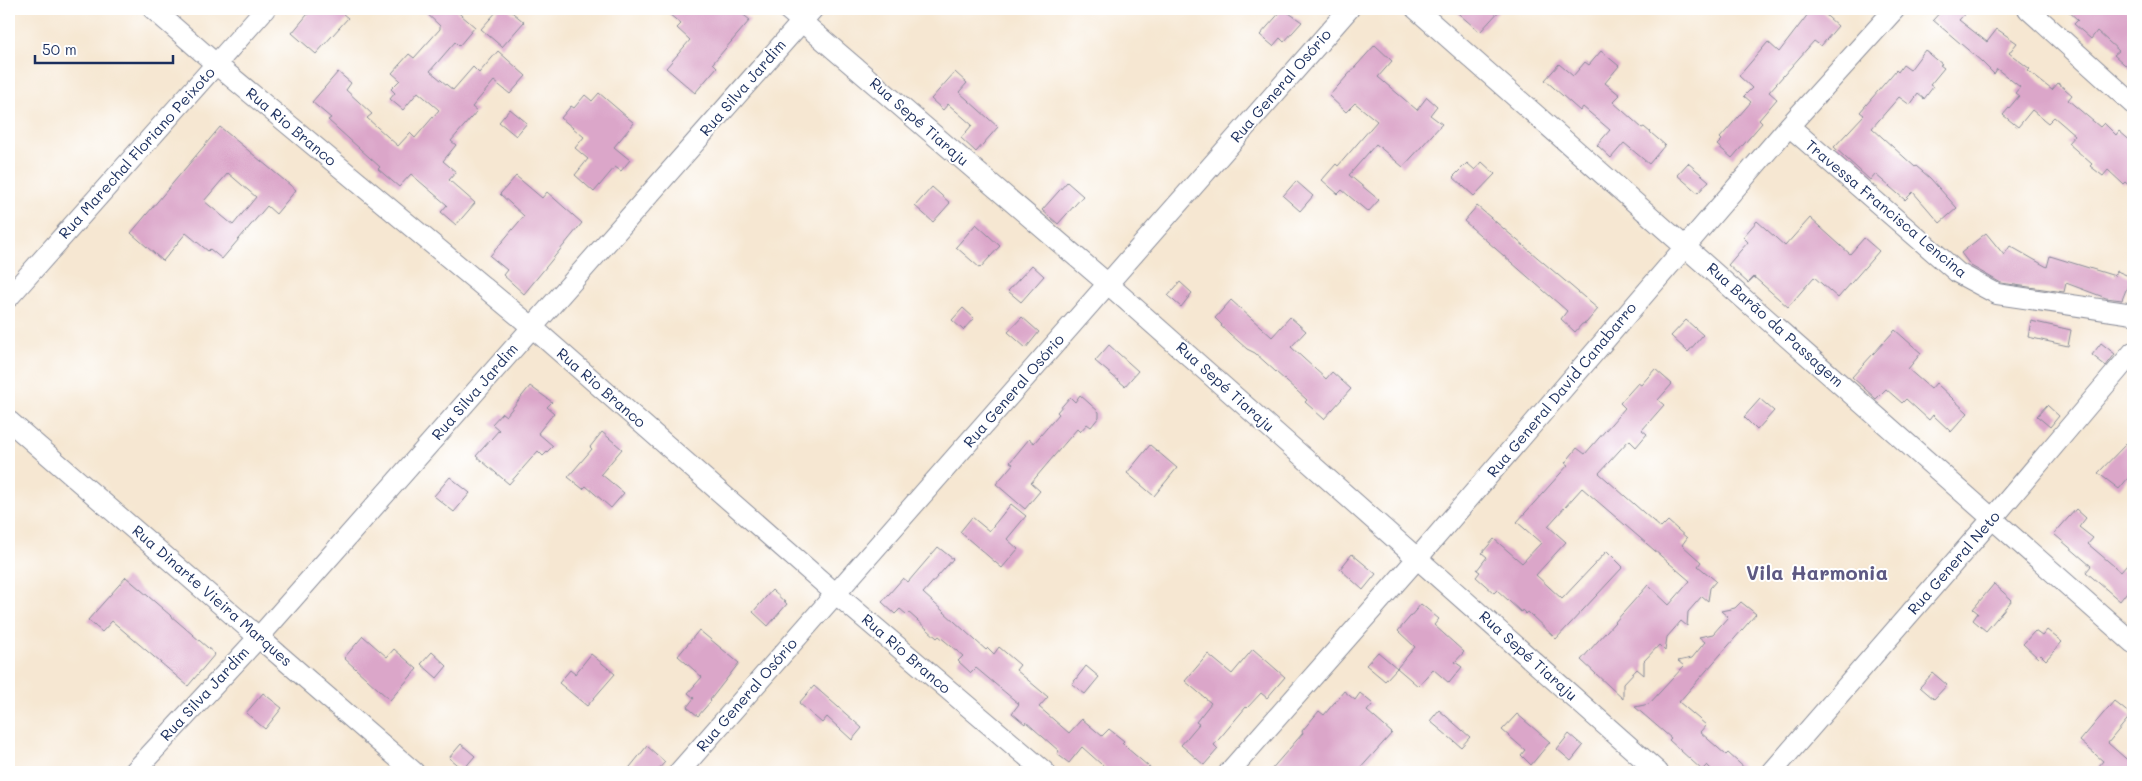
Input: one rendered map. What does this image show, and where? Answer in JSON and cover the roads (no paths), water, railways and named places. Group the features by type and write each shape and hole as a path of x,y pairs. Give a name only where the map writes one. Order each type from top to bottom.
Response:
{"street":[{"name":"Rua Rio Branco","path":"153,9 217,65 532,327 836,594 1045,772"},
{"name":"Rua Marechal Floriano Peixoto","path":"9,297 265,9"},
{"name":"Rua General Osório","path":"679,772 1349,9"},
{"name":"Rua Barão da Passagem","path":"1416,9 2133,643"},
{"name":"Rua General David Canabarro","path":"1229,772 1418,558 1685,245 1895,9"},
{"path":"2028,9 2133,104"},
{"name":"Rua Sepé Tiaraju","path":"800,13 1658,772"},
{"name":"Rua Silva Jardim","path":"134,772 259,637 532,327 800,13"},
{"name":"Travessa Francisca Lencina","path":"1789,126 1958,273 1997,294 2133,314"},
{"name":"Rua General Neto","path":"1772,772 1992,519 2133,352"},
{"name":"Rua Dinarte Vieira Marques","path":"9,421 414,772"}],"district":[{"name":"Vila Harmonia","path":"1817,573"}]}
